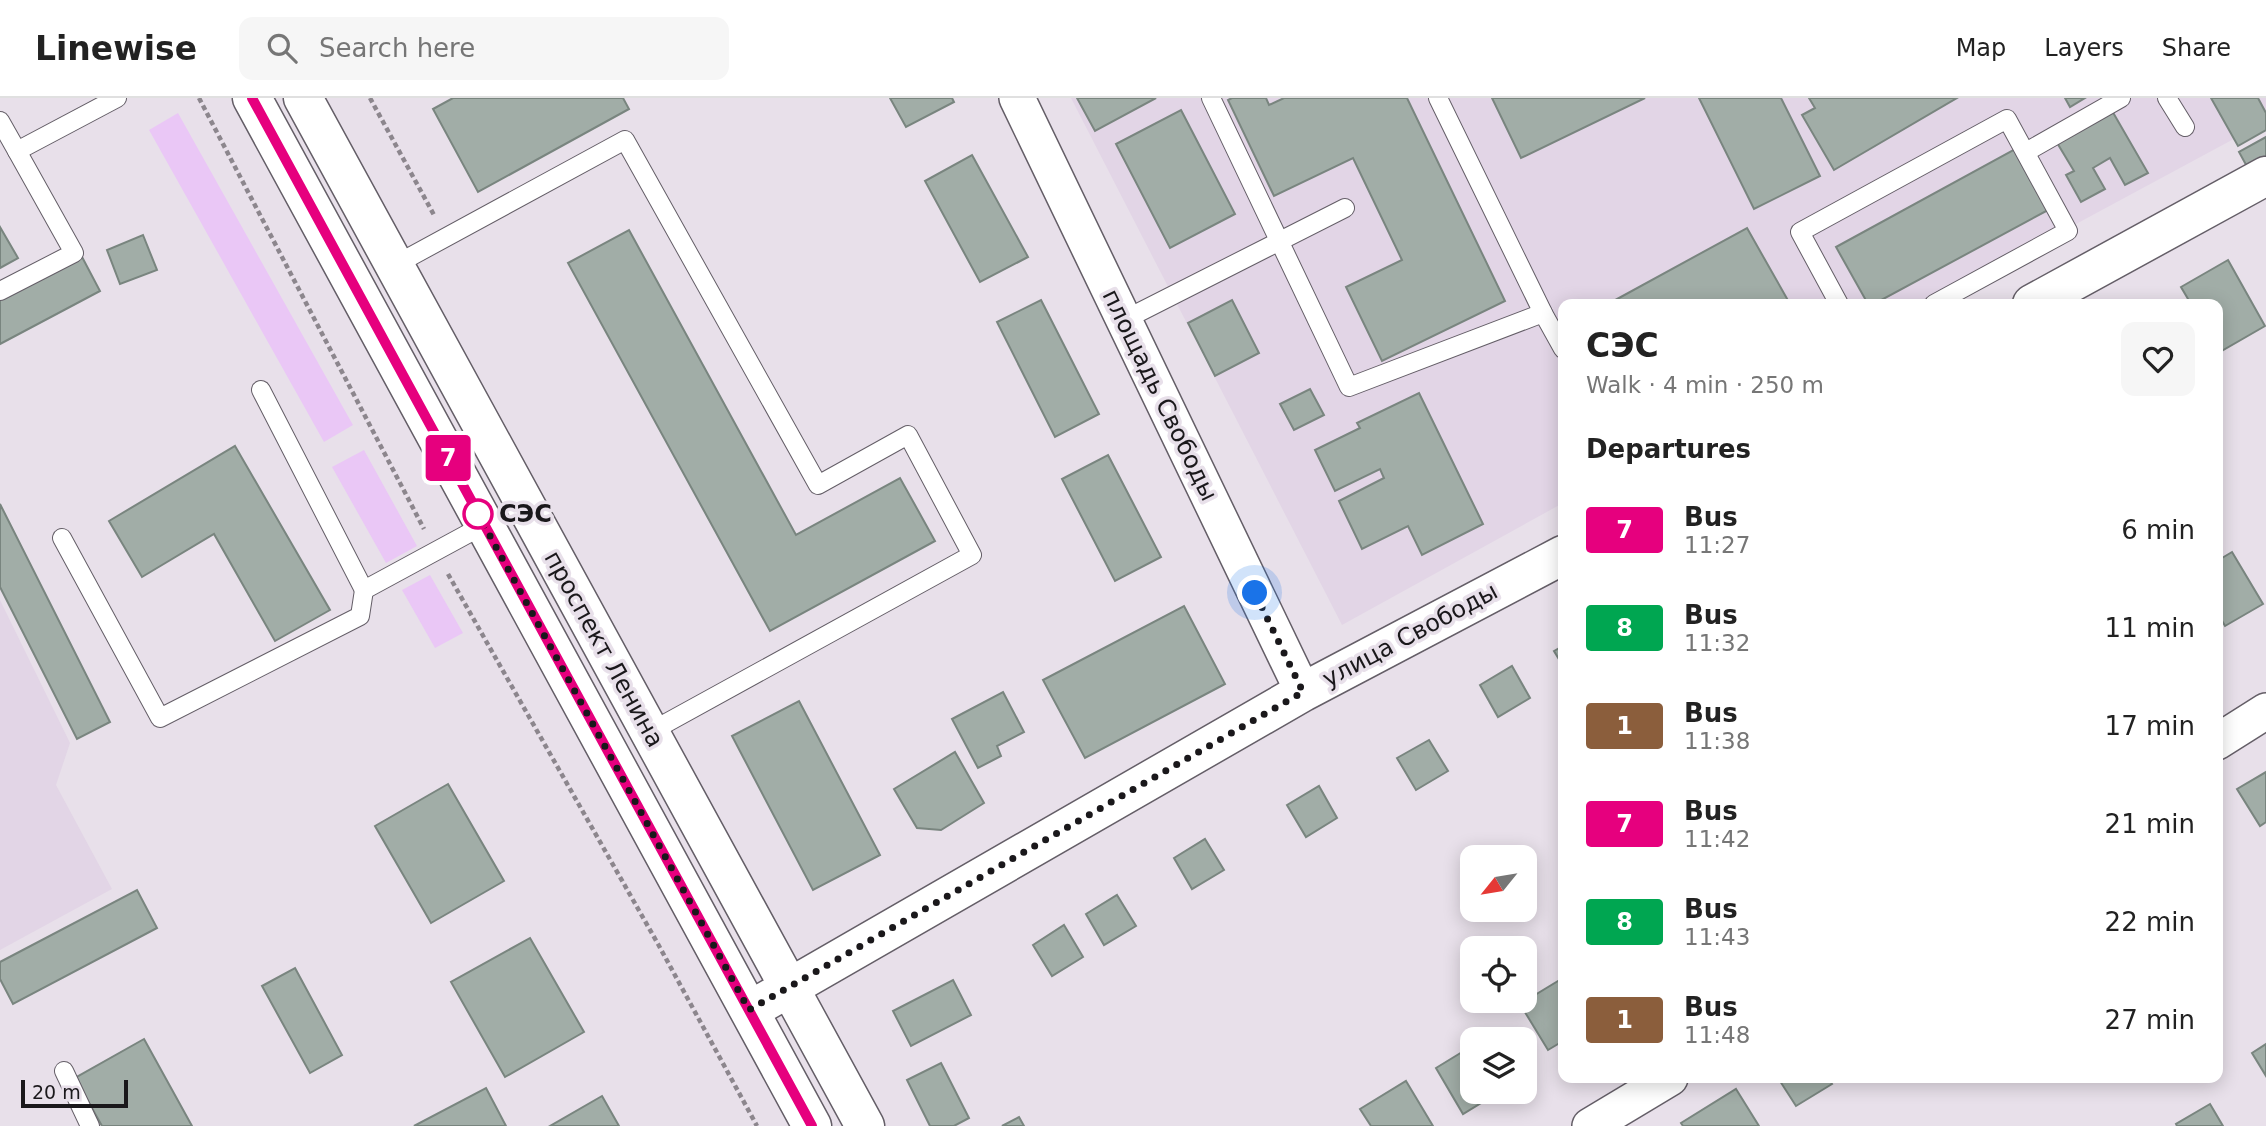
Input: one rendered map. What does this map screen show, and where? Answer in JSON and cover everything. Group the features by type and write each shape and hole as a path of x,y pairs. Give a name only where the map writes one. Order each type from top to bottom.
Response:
{"main road":[{"name":"проспект Ленина","path":"251,98 812,1126"},
{"name":"проспект Ленина","path":"303,98 864,1126"},
{"path":"2041,299 2266,176"},
{"name":"улица Свободы","path":"749,1010 1303,692 1558,558"}],"street":[{"name":"площадь Свободы","path":"1017,98 1303,692"},
{"path":"2223,738 2266,710"},
{"path":"1590,1126 1662,1083"}],"lane":[{"path":"17,151 117,98"},
{"path":"1211,98 1349,387 1543,313"},
{"path":"1438,98 1558,340"},
{"path":"2026,152 2121,98"},
{"path":"2166,98 2185,127"},
{"path":"1836,299 1800,232 2007,119 2068,231 1943,299"},
{"path":"0,291 74,253 17,151 2,130"},
{"path":"395,265 625,140 818,485 908,435 972,555 650,732"},
{"path":"1124,320 1345,208"},
{"path":"62,538 160,718 360,616 364,590 261,390"},
{"path":"364,590 484,525"},
{"path":"64,1071 90,1126"}],"path":[{"path":"200,98 436,553 658,944 757,1126"},
{"path":"370,98 446,237"}],"shaded area":[{"path":"1071,98 2266,98 2266,116 2243,134 1937,299 1558,299 1558,506 1342,625"},
{"path":"178,113 353,425 324,442 149,130"},
{"path":"364,450 417,546 386,563 332,467"},
{"path":"430,575 463,633 435,648 402,590"},
{"path":"0,600 70,743 56,785 112,889 0,950"}],"building":[{"path":"453,98 623,98 629,109 478,192 433,109"},
{"path":"890,98 952,98 954,102 906,127"},
{"path":"1077,98 1156,98 1095,131"},
{"path":"1266,98 1269,105 1284,98 1407,98 1505,301 1382,361 1346,287 1402,260 1353,158 1274,196 1228,100"},
{"path":"1492,98 1645,98 1521,158"},
{"path":"1699,98 1781,98 1820,176 1754,209"},
{"path":"1809,98 1957,98 1834,170 1802,115 1815,108"},
{"path":"2065,98 2085,98 2070,107"},
{"path":"2211,98 2258,98 2266,113 2266,130 2238,146"},
{"path":"2111,109 2148,173 2125,185 2110,158 2093,168 2105,189 2081,202 2066,175 2074,171 2056,141"},
{"path":"1181,110 1235,214 1170,248 1116,144"},
{"path":"2266,137 2266,162 2250,172 2239,152"},
{"path":"2017,148 2050,209 1883,299 1865,299 1836,247"},
{"path":"972,155 1028,257 980,282 925,181"},
{"path":"0,227 18,258 0,268"},
{"path":"1747,228 1787,299 1617,299"},
{"path":"629,230 796,535 900,478 935,541 770,631 568,263"},
{"path":"143,235 157,270 120,284 107,250"},
{"path":"81,255 100,291 0,344 0,297"},
{"path":"2228,260 2265,326 2223,350 2223,299 2188,299 2181,287"},
{"path":"1041,300 1099,414 1055,437 997,322"},
{"path":"1232,300 1259,353 1215,376 1188,323"},
{"path":"1310,389 1324,415 1294,430 1280,404"},
{"path":"1419,393 1483,524 1422,555 1408,526 1362,549 1339,501 1384,478 1380,469 1335,491 1315,450 1360,428 1357,423"},
{"path":"235,446 330,610 275,641 214,534 142,577 109,521"},
{"path":"1108,455 1161,557 1115,581 1062,479"},
{"path":"0,504 110,722 77,739 0,587"},
{"path":"2232,552 2263,604 2225,626 2223,622 2223,557"},
{"path":"1184,606 1225,684 1085,758 1043,680"},
{"path":"1512,666 1530,698 1498,717 1480,685"},
{"path":"1003,692 1024,732 997,746 1001,756 978,768 952,719"},
{"path":"799,701 880,855 813,890 732,736"},
{"path":"1429,740 1448,771 1416,790 1397,758"},
{"path":"955,752 984,803 941,830 917,828 894,789"},
{"path":"2266,772 2266,822 2260,826 2237,789"},
{"path":"448,784 504,881 431,923 375,826"},
{"path":"1319,786 1337,818 1306,837 1287,805"},
{"path":"1205,839 1224,870 1192,889 1174,858"},
{"path":"137,890 157,928 13,1004 0,979 0,962"},
{"path":"1117,895 1136,926 1104,945 1086,914"},
{"path":"1064,925 1083,957 1052,976 1033,945"},
{"path":"530,938 584,1032 505,1077 451,982"},
{"path":"295,968 342,1055 310,1073 262,986"},
{"path":"953,980 971,1015 911,1046 893,1011"},
{"path":"1558,981 1558,1044 1548,1050 1537,1032 1537,1027 1534,1027 1525,1013 1537,1013 1537,994"},
{"path":"144,1039 192,1126 102,1126 75,1078"},
{"path":"2266,1044 2266,1076 2252,1053"},
{"path":"1460,1053 1460,1104 1479,1104 1463,1114 1436,1068"},
{"path":"941,1063 969,1118 954,1126 930,1126 907,1080"},
{"path":"1406,1081 1433,1126 1371,1126 1360,1109"},
{"path":"1781,1083 1832,1084 1796,1106"},
{"path":"486,1088 506,1126 414,1126"},
{"path":"1736,1089 1759,1126 1683,1126 1681,1123"},
{"path":"602,1096 619,1126 550,1126"},
{"path":"2210,1104 2223,1126 2177,1126 2176,1124"},
{"path":"1019,1117 1024,1126 1002,1126"}],"bus line":[{"name":"7","path":"252,98 812,1126"}],"place":[{"name":"СЭС","path":"478,514"}],"route":[{"path":"478,514 749,1010 1303,692 1255,593"}]}
